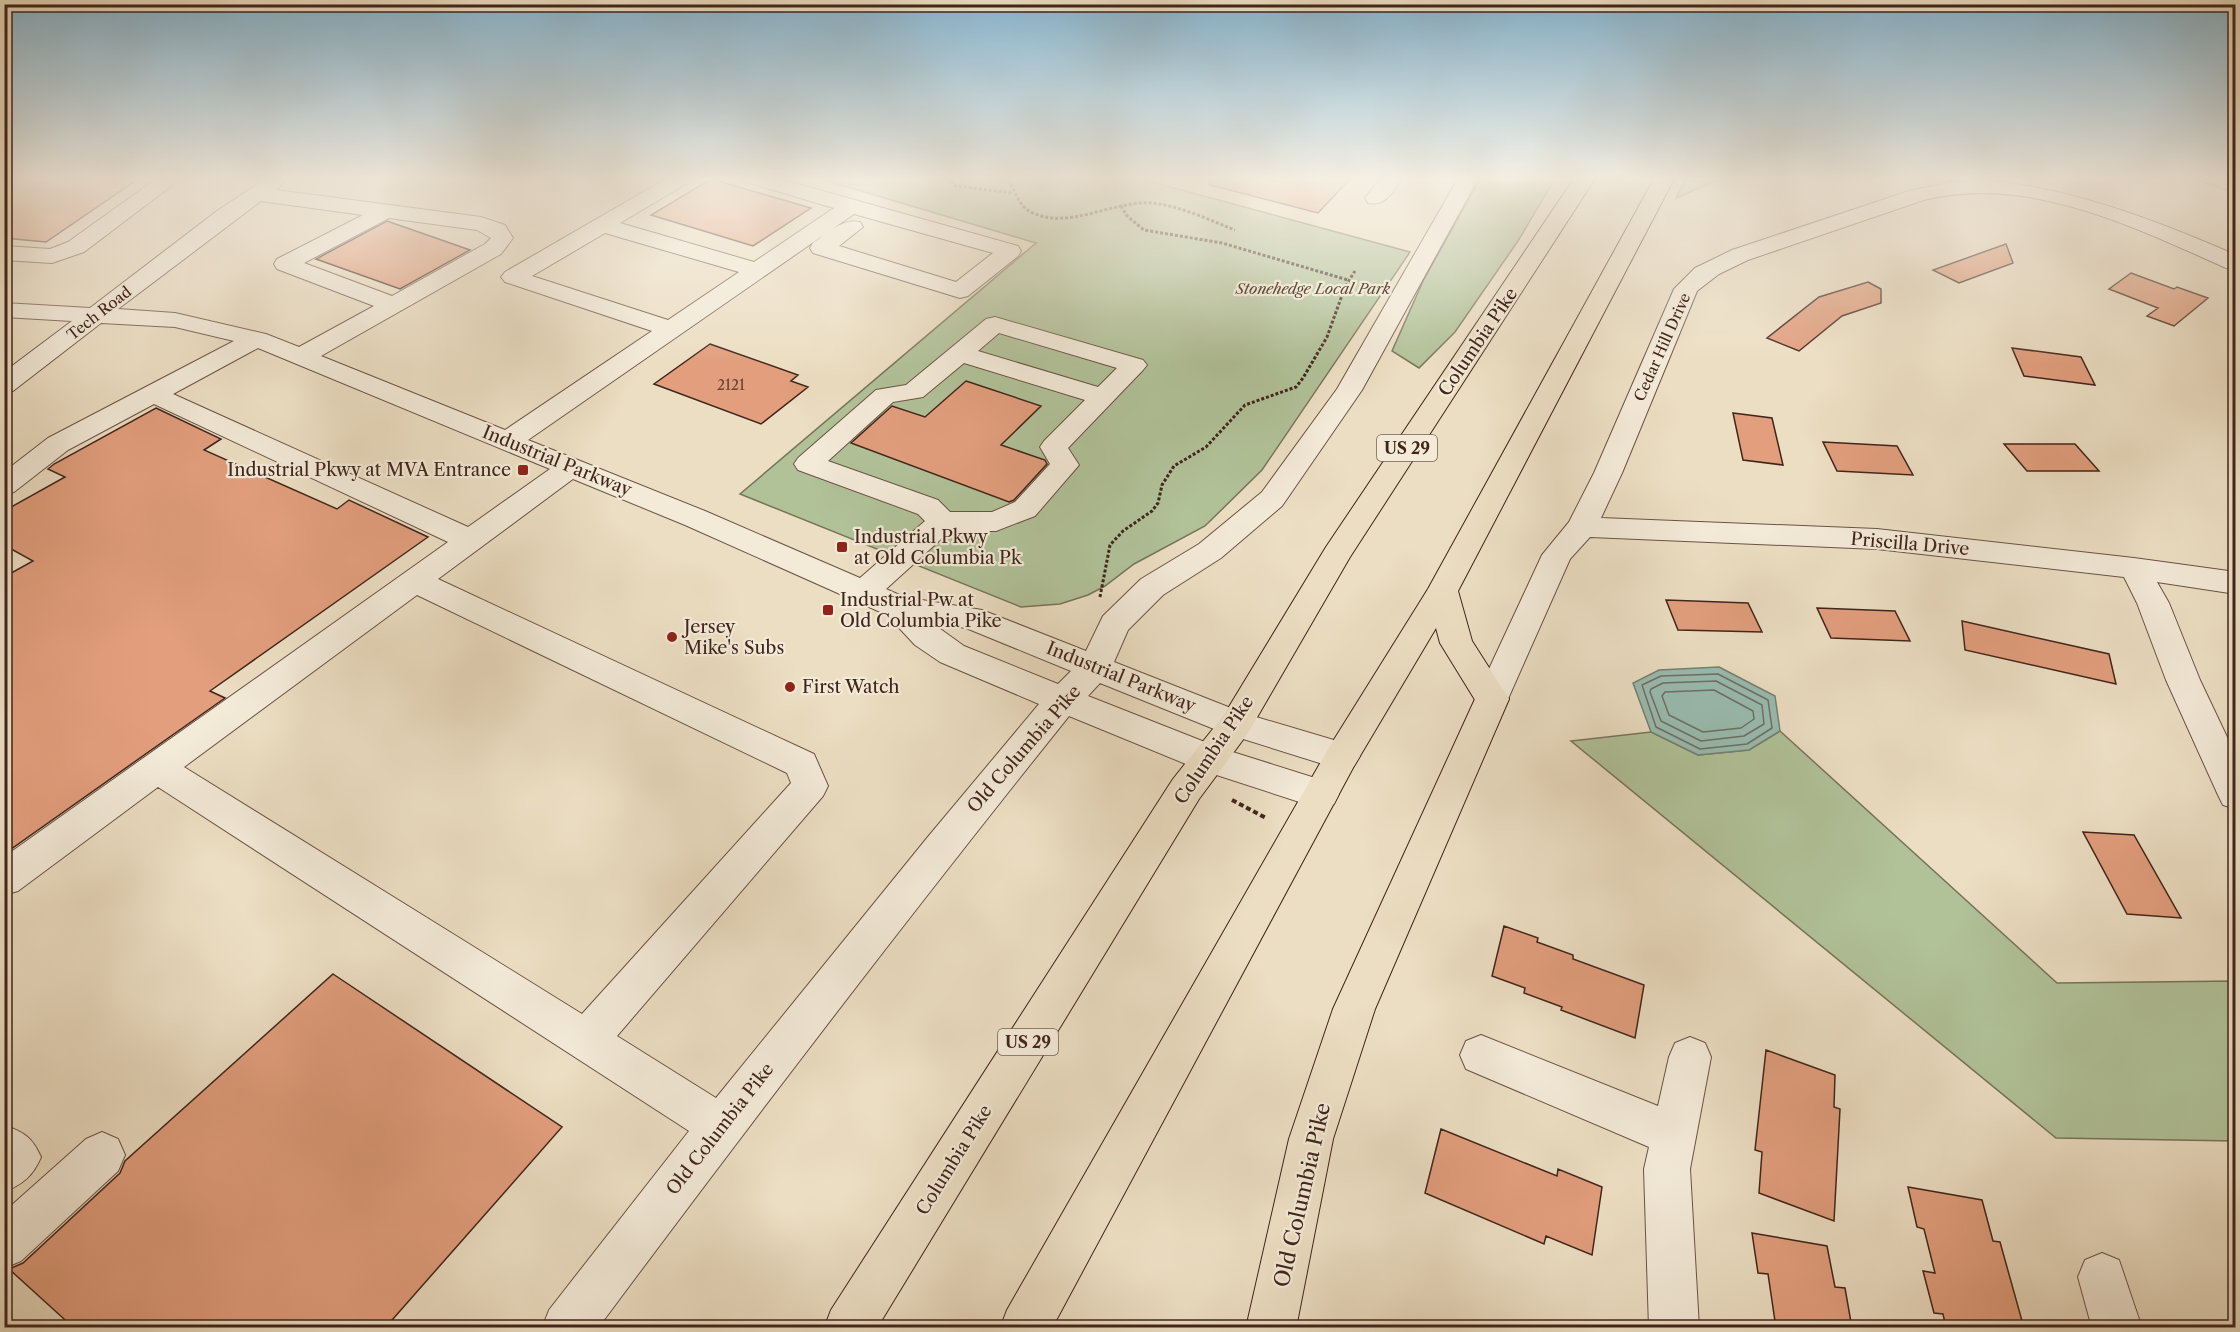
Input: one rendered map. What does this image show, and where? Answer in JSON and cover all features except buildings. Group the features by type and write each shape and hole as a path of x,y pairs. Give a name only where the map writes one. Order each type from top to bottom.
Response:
{"main road":[{"name":"Columbia Pike","path":"849,1328 1186,789 1236,723 1337,554 1545,239"},
{"path":"1025,1328 1342,756 1442,591 1632,239"},
{"path":"1442,591 1456,643 1492,699"},
{"name":"Old Columbia Pike","path":"1271,1328 1311,1139 1354,1009 1492,699"}],"street":[{"path":"4,253 52,256 76,247 87,239"},
{"name":"Tech Road","path":"4,385 196,239"},
{"path":"334,239 285,264 394,305"},
{"path":"302,356 493,249 501,239"},
{"path":"578,239 513,277 671,329"},
{"path":"650,239 756,270"},
{"path":"508,441 756,270 810,239"},
{"path":"830,239 821,248 960,291 1010,251 968,239"},
{"name":"Old Columbia Pike","path":"567,1328 722,1126 940,849 1062,701 1095,668 1114,624 1152,587 1210,551 1272,499 1349,390 1434,239"},
{"name":"Cedar Hill Drive","path":"1492,699 1557,555 1582,527 1608,473 1686,289 1693,280 1732,258 1786,239"},
{"name":"Cedar Hill Drive","path":"2179,239 2235,269"},
{"name":"Industrial Parkway","path":"4,310 94,316 113,328 148,332 181,332 210,328 257,339 571,467 898,607 971,618 1236,723 1342,756"},
{"path":"864,592 943,522 996,521 1025,509 1065,465 1054,447 1134,365 995,324 914,391 885,396 808,464 928,507 943,522"},
{"path":"4,486 58,444 257,339"},
{"path":"960,353 1102,397"},
{"path":"153,394 470,540"},
{"path":"4,879 571,467"},
{"name":"Priscilla Drive","path":"1582,527 1877,539 2134,568 2235,583"},
{"path":"2134,568 2153,603 2182,680 2235,795"},
{"path":"414,581 801,764 810,786 586,1040"},
{"name":"Industrial Parkway","path":"898,607 926,637 952,654 1062,701 1209,759 1321,794"},
{"path":"157,768 722,1126"},
{"path":"1481,1055 1674,1135"},
{"path":"1674,1328 1667,1169 1690,1057"},
{"path":"4,1147 18,1157 4,1169"},
{"path":"4,1244 102,1155"},
{"path":"2102,1277 2117,1328"}],"path":[{"path":"1198,239 1221,243 1348,280"},
{"path":"1099,599 1110,545 1123,531 1152,511 1158,502 1162,485 1174,466 1206,447 1245,405 1296,387 1301,381 1322,350 1348,280 1355,271"},
{"path":"1232,800 1266,818"}],"green space":[{"name":"Stonehedge Local Park","path":"1023,239 1363,239 1410,252 1262,470 1205,526 1134,564 1105,586 1088,595 1060,604 1021,607 740,494 1036,243"},
{"path":"1446,239 1519,239 1455,332 1419,368 1392,351 1423,281"},
{"path":"1780,731 2057,983 2235,981 2235,1141 2056,1138 1571,741 1651,732 1698,755 1749,750"}],"water":[{"path":"1719,667 1775,696 1780,731 1749,750 1698,755 1651,732 1633,683 1659,670"}],"place":[{"name":"Industrial Pkwy at MVA Entrance","path":"523,470"},
{"name":"Industrial Pkwy at Old Columbia Pk","path":"842,547"},
{"name":"Industrial Pw at Old Columbia Pike","path":"828,610"},
{"name":"Jersey Mike's Subs","path":"672,637"},
{"name":"First Watch","path":"790,687"}]}
